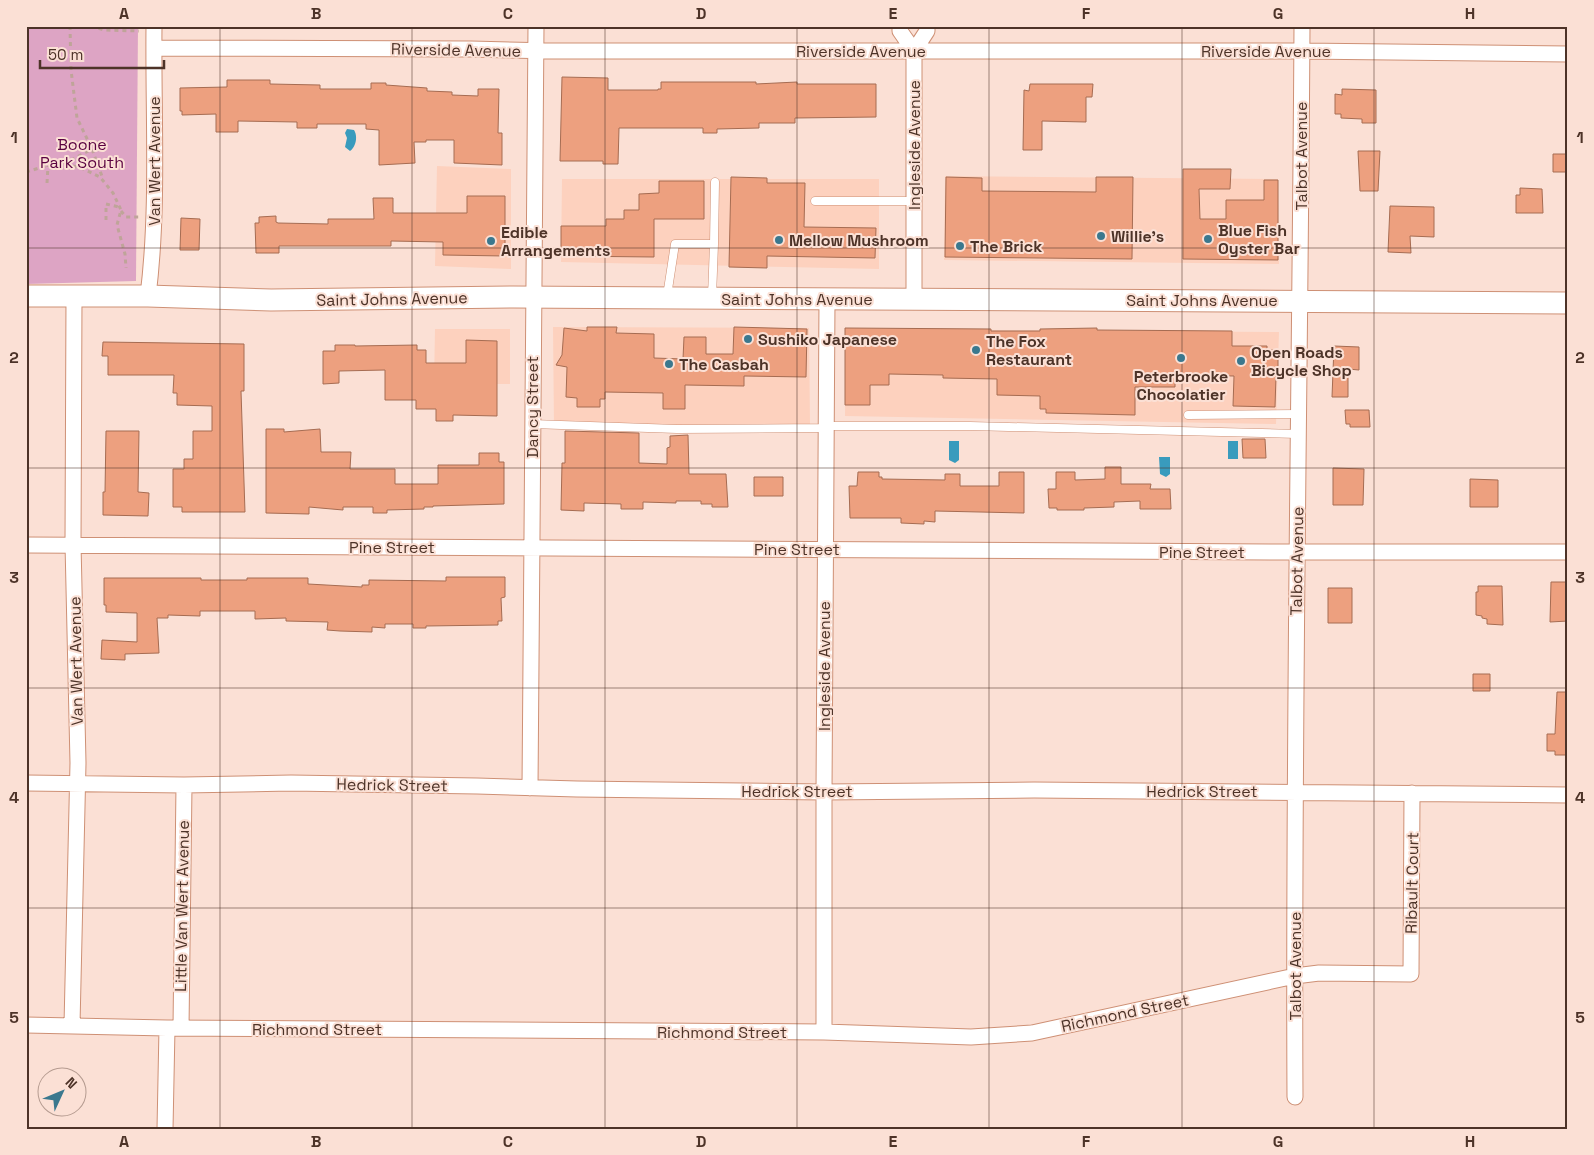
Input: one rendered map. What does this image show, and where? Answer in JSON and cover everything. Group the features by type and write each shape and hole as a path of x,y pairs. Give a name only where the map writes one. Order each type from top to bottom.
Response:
{"main road":[{"name":"Saint Johns Avenue","path":"26,296 148,296 271,300 667,298 1568,302"}],"street":[{"name":"Dancy Street","path":"530,788 536,26"},
{"path":"900,26 900,31 914,51 927,31 927,26"},
{"name":"Talbot Avenue","path":"1296,1096 1295,792 1302,26"},
{"name":"Van Wert Avenue","path":"148,296 152,270 154,217 154,48 149,29"},
{"name":"Riverside Avenue","path":"154,48 536,51 1301,51 1568,54"},
{"name":"Ingleside Avenue","path":"914,51 914,299"},
{"name":"Van Wert Avenue","path":"72,1026 77,784 73,544 74,297"},
{"name":"Ingleside Avenue","path":"824,1032 827,300"},
{"name":"Pine Street","path":"26,545 1568,552"},
{"name":"Hedrick Street","path":"26,783 184,785 291,783 824,792 1034,790 1568,795"},
{"name":"Little Van Wert Avenue","path":"174,1028 184,785"},
{"name":"Ribault Court","path":"1411,974 1412,793"},
{"name":"Richmond Street","path":"26,1025 174,1028 824,1032 971,1037 1032,1033 1295,976 1319,973 1411,974"},
{"path":"165,1129 174,1028"}],"lane":[{"path":"712,299 714,182"},
{"path":"815,201 914,201"},
{"path":"667,298 675,244 714,244"},
{"path":"1188,415 1298,414"},
{"path":"532,424 677,429 970,426 1298,434"}],"path":[{"path":"70,26 71,70 77,118 92,149 104,182"},
{"path":"90,26 104,30 149,29"},
{"path":"64,164 92,149"},
{"path":"26,172 64,164 81,168 100,177 113,193 126,217 154,217"},
{"path":"47,183 48,166"},
{"path":"106,220 106,204 120,209"},
{"path":"120,209 117,225 125,254 126,268"}],"shaded area":[{"path":"437,166 511,169 511,269 435,266"},
{"path":"945,176 1278,179 1279,264 944,260"},
{"path":"562,179 879,179 879,269 561,262"},
{"path":"553,327 809,328 810,425 554,428"},
{"path":"435,329 510,329 510,384 434,384"},
{"path":"846,329 1279,332 1276,424 845,416"}],"green space":[{"name":"Boone Park South","path":"26,26 138,26 136,281 26,284"}],"water":[{"path":"347,129 354,130 356,135 355,144 350,151 345,147 347,138 345,133"},
{"path":"949,441 959,441 959,460 955,463 949,460"},
{"path":"1228,441 1238,441 1238,459 1228,459"},
{"path":"1159,457 1170,457 1170,474 1166,477 1160,474"}],"building":[{"path":"562,77 608,78 608,90 658,90 661,89 661,82 876,84 876,117 795,118 795,123 759,123 759,128 717,129 717,133 703,133 703,128 619,128 618,164 603,164 603,161 560,161"},
{"path":"227,80 270,80 270,84 320,85 320,89 371,89 371,83 386,83 386,85 427,88 427,91 452,92 452,95 478,96 478,89 499,89 498,133 502,133 502,165 454,163 454,140 426,140 426,142 414,142 415,163 379,165 379,130 366,129 366,124 317,124 317,128 297,128 297,122 238,121 238,132 216,132 216,114 182,115 182,111 180,111 180,88 227,87"},
{"path":"1030,84 1093,84 1092,97 1086,97 1086,122 1042,121 1042,150 1023,150 1024,90 1029,91"},
{"path":"1342,89 1376,90 1376,123 1362,123 1362,119 1341,118 1341,114 1335,114 1335,94 1342,95"},
{"path":"1358,151 1380,151 1378,191 1360,191"},
{"path":"1553,154 1568,154 1568,172 1553,172"},
{"path":"1183,169 1231,169 1230,189 1199,189 1200,219 1226,219 1226,200 1264,200 1264,180 1278,180 1278,260 1183,259"},
{"path":"731,177 767,178 767,183 805,183 804,227 876,228 875,258 767,256 767,268 729,267"},
{"path":"946,177 982,178 982,191 1096,192 1096,177 1133,177 1132,259 945,257"},
{"path":"659,181 704,181 704,219 654,219 654,257 561,256 561,226 606,226 606,219 624,219 624,210 639,210 639,194 659,193"},
{"path":"1520,188 1542,189 1543,213 1516,213 1516,195 1520,195"},
{"path":"467,196 505,196 505,256 443,255 443,242 391,241 391,246 279,246 279,253 256,253 255,223 259,223 259,217 276,216 276,222 278,223 328,224 328,219 374,219 373,198 393,198 393,213 467,213"},
{"path":"1390,206 1434,207 1434,237 1410,236 1411,253 1388,252"},
{"path":"181,218 200,219 199,250 180,250"},
{"path":"587,327 617,327 616,333 654,334 654,358 683,359 684,337 706,337 706,354 733,354 734,327 807,329 806,377 744,376 744,386 685,385 685,409 663,409 663,393 605,392 605,399 600,399 600,407 577,407 577,398 566,397 567,367 556,365 562,355 564,328 587,331"},
{"path":"845,328 1040,331 1040,329 1097,328 1097,330 1232,331 1232,346 1267,346 1267,350 1278,350 1275,407 1233,406 1234,376 1175,375 1175,387 1135,387 1135,415 1046,413 1046,409 1040,409 1040,396 997,395 997,379 943,378 943,375 889,374 889,385 870,385 870,405 845,405"},
{"path":"466,340 497,341 497,416 453,415 453,421 436,421 436,409 416,409 416,400 385,400 385,370 339,371 339,383 323,384 323,351 335,351 335,345 417,345 417,350 426,350 426,363 466,363"},
{"path":"103,342 244,344 244,391 241,391 245,512 182,512 182,507 173,507 173,469 184,469 184,459 193,459 193,431 212,431 212,406 177,405 177,393 173,393 174,375 108,375 108,356 102,356"},
{"path":"1334,346 1359,347 1359,370 1348,369 1348,397 1332,397"},
{"path":"1345,410 1369,410 1370,427 1350,427 1350,424 1346,424"},
{"path":"266,429 284,429 284,432 320,429 321,452 351,452 350,469 395,469 395,484 438,484 438,465 479,465 479,453 499,453 499,462 504,462 504,504 433,506 424,507 424,509 387,510 387,513 373,513 373,507 343,507 343,510 309,507 309,514 266,513"},
{"path":"106,431 139,431 138,492 149,493 148,516 103,515"},
{"path":"565,431 639,433 639,463 667,464 667,448 670,447 670,436 688,435 689,474 726,474 728,507 712,507 712,504 701,504 701,501 676,501 676,503 643,502 643,509 621,509 621,504 584,503 584,511 561,510 562,463 565,463"},
{"path":"1242,439 1265,439 1266,458 1243,458"},
{"path":"1105,467 1121,467 1121,484 1151,484 1150,489 1170,489 1171,509 1140,509 1140,501 1114,502 1114,507 1084,508 1084,510 1057,510 1057,508 1049,508 1048,489 1056,489 1056,472 1075,472 1075,480 1105,479"},
{"path":"1333,468 1364,469 1363,505 1333,505"},
{"path":"858,472 879,472 879,477 882,477 882,479 945,480 945,474 960,474 960,486 999,486 999,472 1024,472 1024,513 935,511 935,522 924,521 924,524 901,523 901,518 850,518 849,486 857,486"},
{"path":"754,477 783,477 783,496 754,496"},
{"path":"1470,479 1498,480 1498,507 1470,507"},
{"path":"446,577 505,577 505,597 501,598 502,621 498,621 498,625 426,626 426,628 413,628 413,624 385,624 385,628 372,627 372,632 340,631 327,630 328,622 286,621 286,618 255,619 255,611 200,611 200,616 168,615 168,618 157,618 159,653 125,654 125,660 101,659 102,640 137,642 137,613 106,612 106,605 104,605 104,578 247,580 247,578 308,578 308,584 362,587 362,585 369,585 369,580 446,581"},
{"path":"1551,582 1568,582 1568,621 1550,622"},
{"path":"1478,586 1502,586 1503,625 1487,624 1487,619 1476,615 1476,592 1478,592"},
{"path":"1328,588 1352,588 1352,623 1328,623"},
{"path":"1473,674 1490,674 1490,691 1473,691"},
{"path":"1557,692 1568,692 1568,755 1555,755 1555,751 1547,751 1547,734 1555,734"}],"place":[{"name":"Willie's","path":"1101,236"},
{"name":"Blue Fish Oyster Bar","path":"1208,239"},
{"name":"Mellow Mushroom","path":"779,240"},
{"name":"Edible Arrangements","path":"491,241"},
{"name":"The Brick","path":"960,246"},
{"name":"Sushiko Japanese","path":"748,339"},
{"name":"The Fox Restaurant","path":"976,350"},
{"name":"Peterbrooke Chocolatier","path":"1181,358"},
{"name":"Open Roads Bicycle Shop","path":"1241,361"},
{"name":"The Casbah","path":"669,364"}]}
